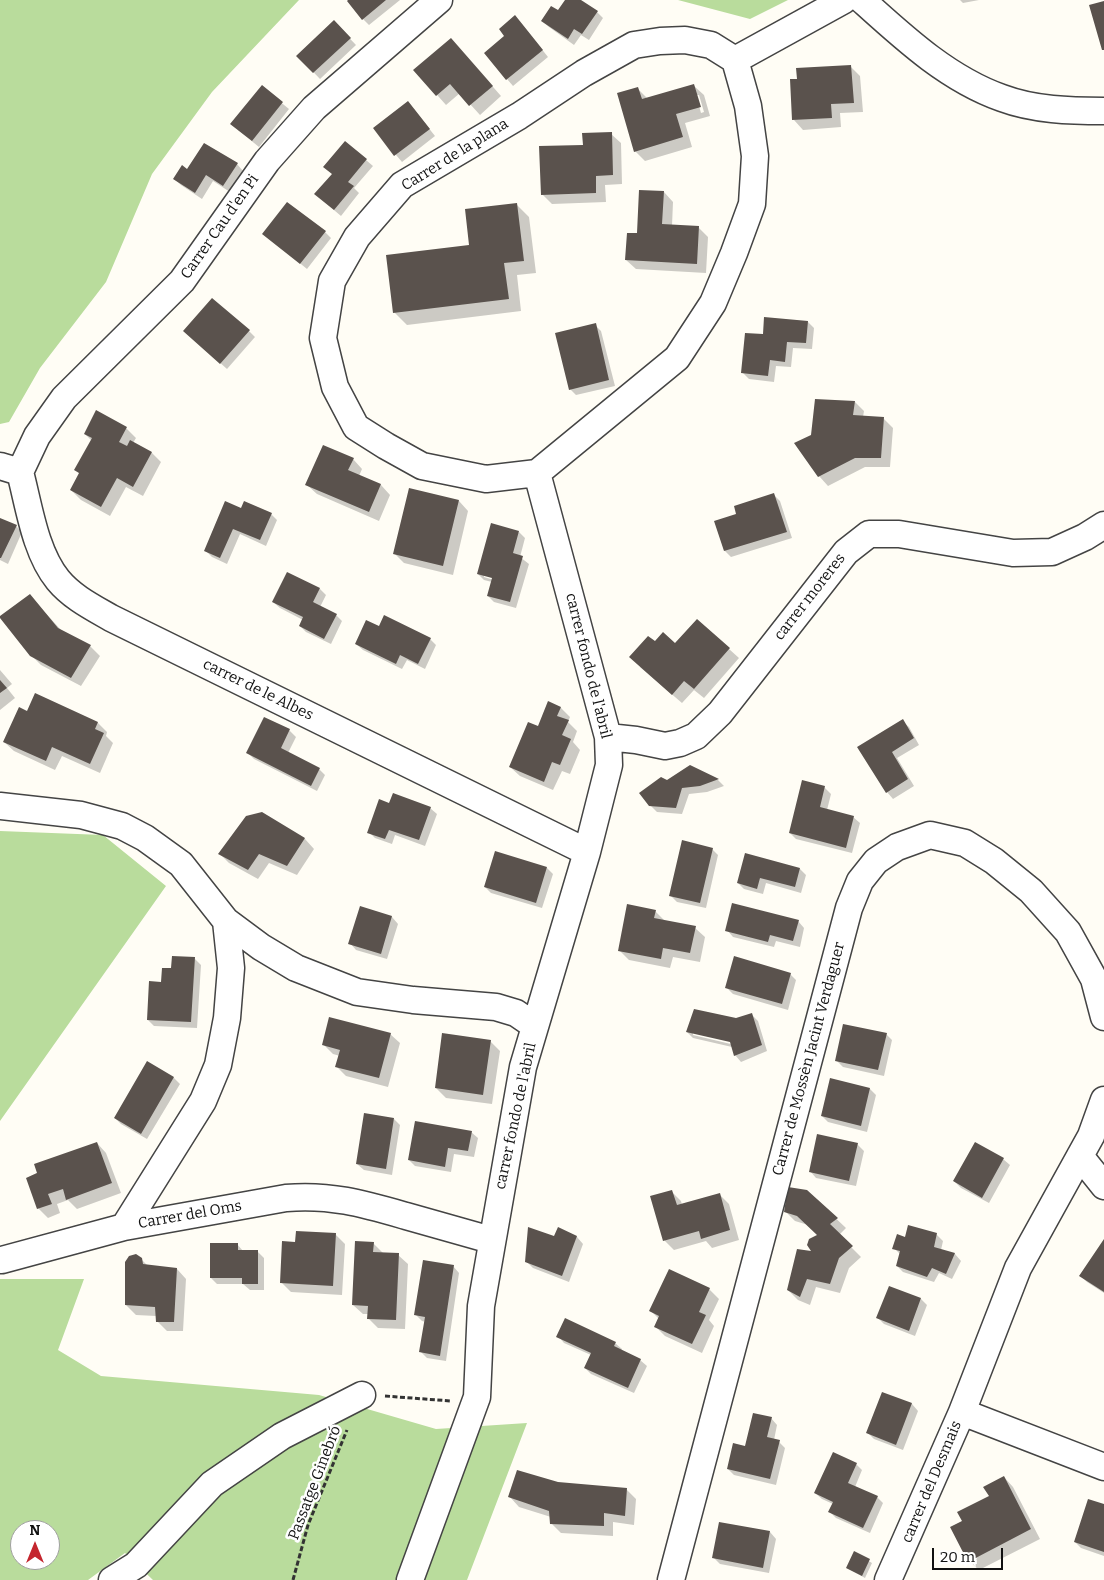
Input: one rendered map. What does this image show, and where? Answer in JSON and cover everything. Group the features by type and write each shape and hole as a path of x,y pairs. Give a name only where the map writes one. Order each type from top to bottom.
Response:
{"street":[{"name":"Carrer Cau d'en Pi","path":"10,469 37,436 64,398 182,281 267,161 314,108 439,0"},
{"path":"537,472 677,358 713,303 752,204 755,156 748,106 735,60 844,0"},
{"path":"862,0 947,70 974,86 1003,99 1032,106 1067,111 1104,111"},
{"name":"Carrer de la plana","path":"537,472 486,479 422,466 356,427 335,387 323,338 332,282 357,237 402,185 519,116 584,73 634,45 684,40 711,45 735,60"},
{"name":"carrer de le Albes","path":"10,469 41,551 58,580 79,599 111,618 587,852"},
{"name":"carrer fondo de l'abril","path":"410,1580 477,1397 481,1306 523,1067 587,852 609,765 608,737 537,472"},
{"name":"carrer moreres","path":"608,737 665,746 680,743 696,736 720,712 846,552 869,534 899,534 1013,553 1052,552 1085,537 1104,524"},
{"path":"0,806 81,815 122,826 145,838 181,864 226,921 261,947 296,968 357,992 413,1000 496,1007 516,1013 535,1026"},
{"name":"Carrer de Mossèn Jacint Verdaguer","path":"671,1580 848,908 860,881 876,860 897,847 930,835 965,843 994,860 1031,890 1068,932 1094,979 1104,1018"},
{"name":"Carrer del Oms","path":"124,1227 203,1100 218,1065 227,1018 231,968 226,921"},
{"path":"962,1412 1018,1268 1094,1130 1104,1100"},
{"path":"1080,1156 1104,1186"},
{"name":"Carrer del Oms","path":"124,1227 286,1198 307,1196 325,1197 362,1204 492,1240"},
{"path":"2,1260 124,1227"},
{"path":"112,1580 136,1565 212,1484 282,1436 362,1395"},
{"name":"carrer del Desmais","path":"888,1580 962,1412 1104,1467"}],"path":[{"path":"362,1395 451,1401 473,1408"},
{"name":"Passatge Ginebró","path":"292,1580 308,1525 347,1430"}],"green space":[{"path":"0,0 299,0 212,92 152,174 106,282 40,368 9,422 0,424"},
{"path":"678,0 788,0 750,19"},
{"path":"0,831 103,835 166,886 0,1121"},
{"path":"0,1279 84,1279 58,1350 101,1376 319,1395 436,1429 527,1423 467,1580 153,1580 125,1553 88,1580 0,1580"}],"building":[{"path":"348,0 386,0 362,20"},
{"path":"565,0 581,0 598,11 582,34 574,29 568,39 541,21 551,6 558,10"},
{"path":"1104,1 1104,50 1102,50 1089,5"},
{"path":"515,15 543,50 506,80 484,53 504,36 499,29"},
{"path":"334,20 351,38 313,73 296,56"},
{"path":"451,38 493,86 469,106 450,84 436,96 413,70"},
{"path":"851,65 854,103 831,104 832,118 792,120 790,79 797,79 796,68"},
{"path":"694,84 701,107 676,114 683,137 634,152 617,93 638,87 642,99"},
{"path":"262,85 283,102 252,141 230,124"},
{"path":"408,101 430,129 394,156 373,128"},
{"path":"612,132 613,175 596,176 596,193 541,195 539,146 583,145 582,133"},
{"path":"345,141 367,159 348,182 354,186 334,210 314,194 332,174 323,167"},
{"path":"204,143 238,163 223,186 206,175 195,193 173,179 182,165 187,169"},
{"path":"639,190 664,191 662,224 699,226 697,264 625,260 627,233 637,233"},
{"path":"287,202 326,231 300,264 262,234"},
{"path":"517,203 524,261 504,263 509,299 393,313 386,255 469,245 465,209"},
{"path":"212,298 250,330 220,364 183,331"},
{"path":"764,317 808,321 806,343 787,342 785,362 770,360 768,376 741,373 745,333 763,334"},
{"path":"596,323 609,380 569,390 555,333"},
{"path":"815,399 855,401 853,415 884,417 881,458 855,458 818,477 794,443 811,435"},
{"path":"96,410 127,427 119,442 127,446 130,440 152,452 133,487 117,478 101,507 70,490 79,473 74,470 92,438 84,434"},
{"path":"323,445 354,458 348,470 381,484 369,512 305,485"},
{"path":"409,488 459,500 443,566 393,554"},
{"path":"774,493 787,532 724,551 714,521 736,514 734,506"},
{"path":"225,501 241,508 244,501 272,513 260,540 233,529 220,558 204,551"},
{"path":"0,518 17,525 1,558 0,558"},
{"path":"491,523 519,531 513,553 523,556 510,602 487,596 492,578 477,574"},
{"path":"287,572 320,588 313,602 337,614 324,639 299,626 303,617 272,602"},
{"path":"30,594 58,628 91,645 71,678 30,656 0,618 0,616"},
{"path":"384,615 431,638 418,664 400,655 396,664 355,644 366,620 379,626"},
{"path":"697,619 730,648 694,689 684,681 672,695 629,657 648,636 655,641 663,632 675,643"},
{"path":"0,680 7,688 0,693"},
{"path":"35,693 98,722 95,729 104,733 90,764 52,747 46,761 3,742 19,707 27,711"},
{"path":"548,701 561,707 557,716 569,720 562,735 571,739 560,765 552,762 544,782 509,767 528,722 538,726"},
{"path":"264,717 290,729 281,748 320,768 311,786 246,753"},
{"path":"903,719 914,738 892,752 908,779 886,793 857,747"},
{"path":"690,765 719,779 700,786 682,788 676,808 649,806 639,793 661,777 667,780"},
{"path":"802,780 825,786 820,807 854,816 846,848 789,833"},
{"path":"393,793 431,807 419,840 389,830 385,839 367,833 379,799 389,803"},
{"path":"262,812 305,838 287,866 259,854 248,870 218,854 246,816"},
{"path":"682,840 713,848 700,903 669,896"},
{"path":"495,851 547,867 536,903 484,887"},
{"path":"745,853 800,868 795,887 760,878 757,889 737,883"},
{"path":"732,903 799,920 793,941 770,935 768,942 725,931"},
{"path":"627,904 656,910 654,918 696,926 690,953 663,948 661,959 618,951"},
{"path":"360,906 392,916 381,954 348,944"},
{"path":"172,956 195,957 191,1022 147,1020 149,981 161,982 162,968 171,968"},
{"path":"734,956 791,973 782,1004 725,988"},
{"path":"694,1009 736,1018 752,1013 762,1045 734,1056 730,1042 686,1032"},
{"path":"329,1017 391,1033 379,1078 335,1067 340,1050 322,1045"},
{"path":"843,1024 887,1033 878,1070 835,1061"},
{"path":"442,1033 491,1040 483,1095 435,1088"},
{"path":"147,1061 174,1077 141,1134 114,1118"},
{"path":"830,1078 870,1088 861,1126 821,1116"},
{"path":"364,1113 394,1118 386,1169 356,1164"},
{"path":"415,1121 472,1131 468,1151 448,1148 445,1167 408,1160"},
{"path":"817,1134 858,1143 849,1181 809,1172"},
{"path":"97,1142 112,1183 66,1200 63,1189 48,1194 52,1204 37,1209 26,1178 37,1173 34,1164"},
{"path":"975,1142 1004,1158 982,1198 953,1181"},
{"path":"788,1187 807,1190 838,1218 830,1224 853,1246 839,1258 830,1284 807,1279 800,1297 787,1290 797,1249 811,1251 807,1245 809,1239 817,1235 797,1216 784,1212"},
{"path":"672,1190 677,1205 720,1193 730,1230 701,1239 699,1231 663,1241 650,1196"},
{"path":"908,1225 937,1233 934,1247 955,1253 946,1274 932,1268 927,1277 896,1266 900,1251 892,1249 897,1234 905,1237"},
{"path":"528,1227 554,1236 558,1227 577,1236 562,1276 525,1262"},
{"path":"296,1231 336,1233 333,1286 280,1283 282,1241 295,1242"},
{"path":"1104,1239 1104,1292 1079,1276"},
{"path":"355,1241 374,1242 373,1252 399,1253 396,1320 367,1319 368,1306 352,1305"},
{"path":"210,1243 238,1243 238,1250 258,1250 258,1284 242,1284 242,1278 210,1278"},
{"path":"136,1254 142,1258 143,1264 177,1268 174,1322 156,1322 155,1307 125,1305 125,1262 129,1256"},
{"path":"423,1260 454,1265 440,1356 419,1352 425,1317 414,1315"},
{"path":"669,1269 710,1288 699,1312 706,1315 692,1344 654,1327 659,1316 649,1311"},
{"path":"889,1286 921,1298 909,1331 876,1318"},
{"path":"565,1318 616,1342 614,1346 641,1359 628,1388 584,1368 591,1353 556,1337"},
{"path":"882,1392 912,1403 896,1445 866,1433"},
{"path":"753,1413 772,1417 767,1437 780,1440 770,1479 727,1469 733,1443 745,1446"},
{"path":"833,1452 857,1463 848,1483 878,1496 863,1528 828,1512 833,1502 814,1493"},
{"path":"517,1470 558,1482 627,1488 625,1516 604,1513 604,1526 550,1524 549,1511 508,1497"},
{"path":"1004,1476 1031,1529 968,1562 950,1527 962,1521 957,1512 989,1496 983,1487"},
{"path":"1088,1499 1104,1504 1104,1552 1074,1542"},
{"path":"719,1522 770,1531 763,1568 712,1558"},
{"path":"854,1551 870,1559 862,1576 846,1568"}]}
